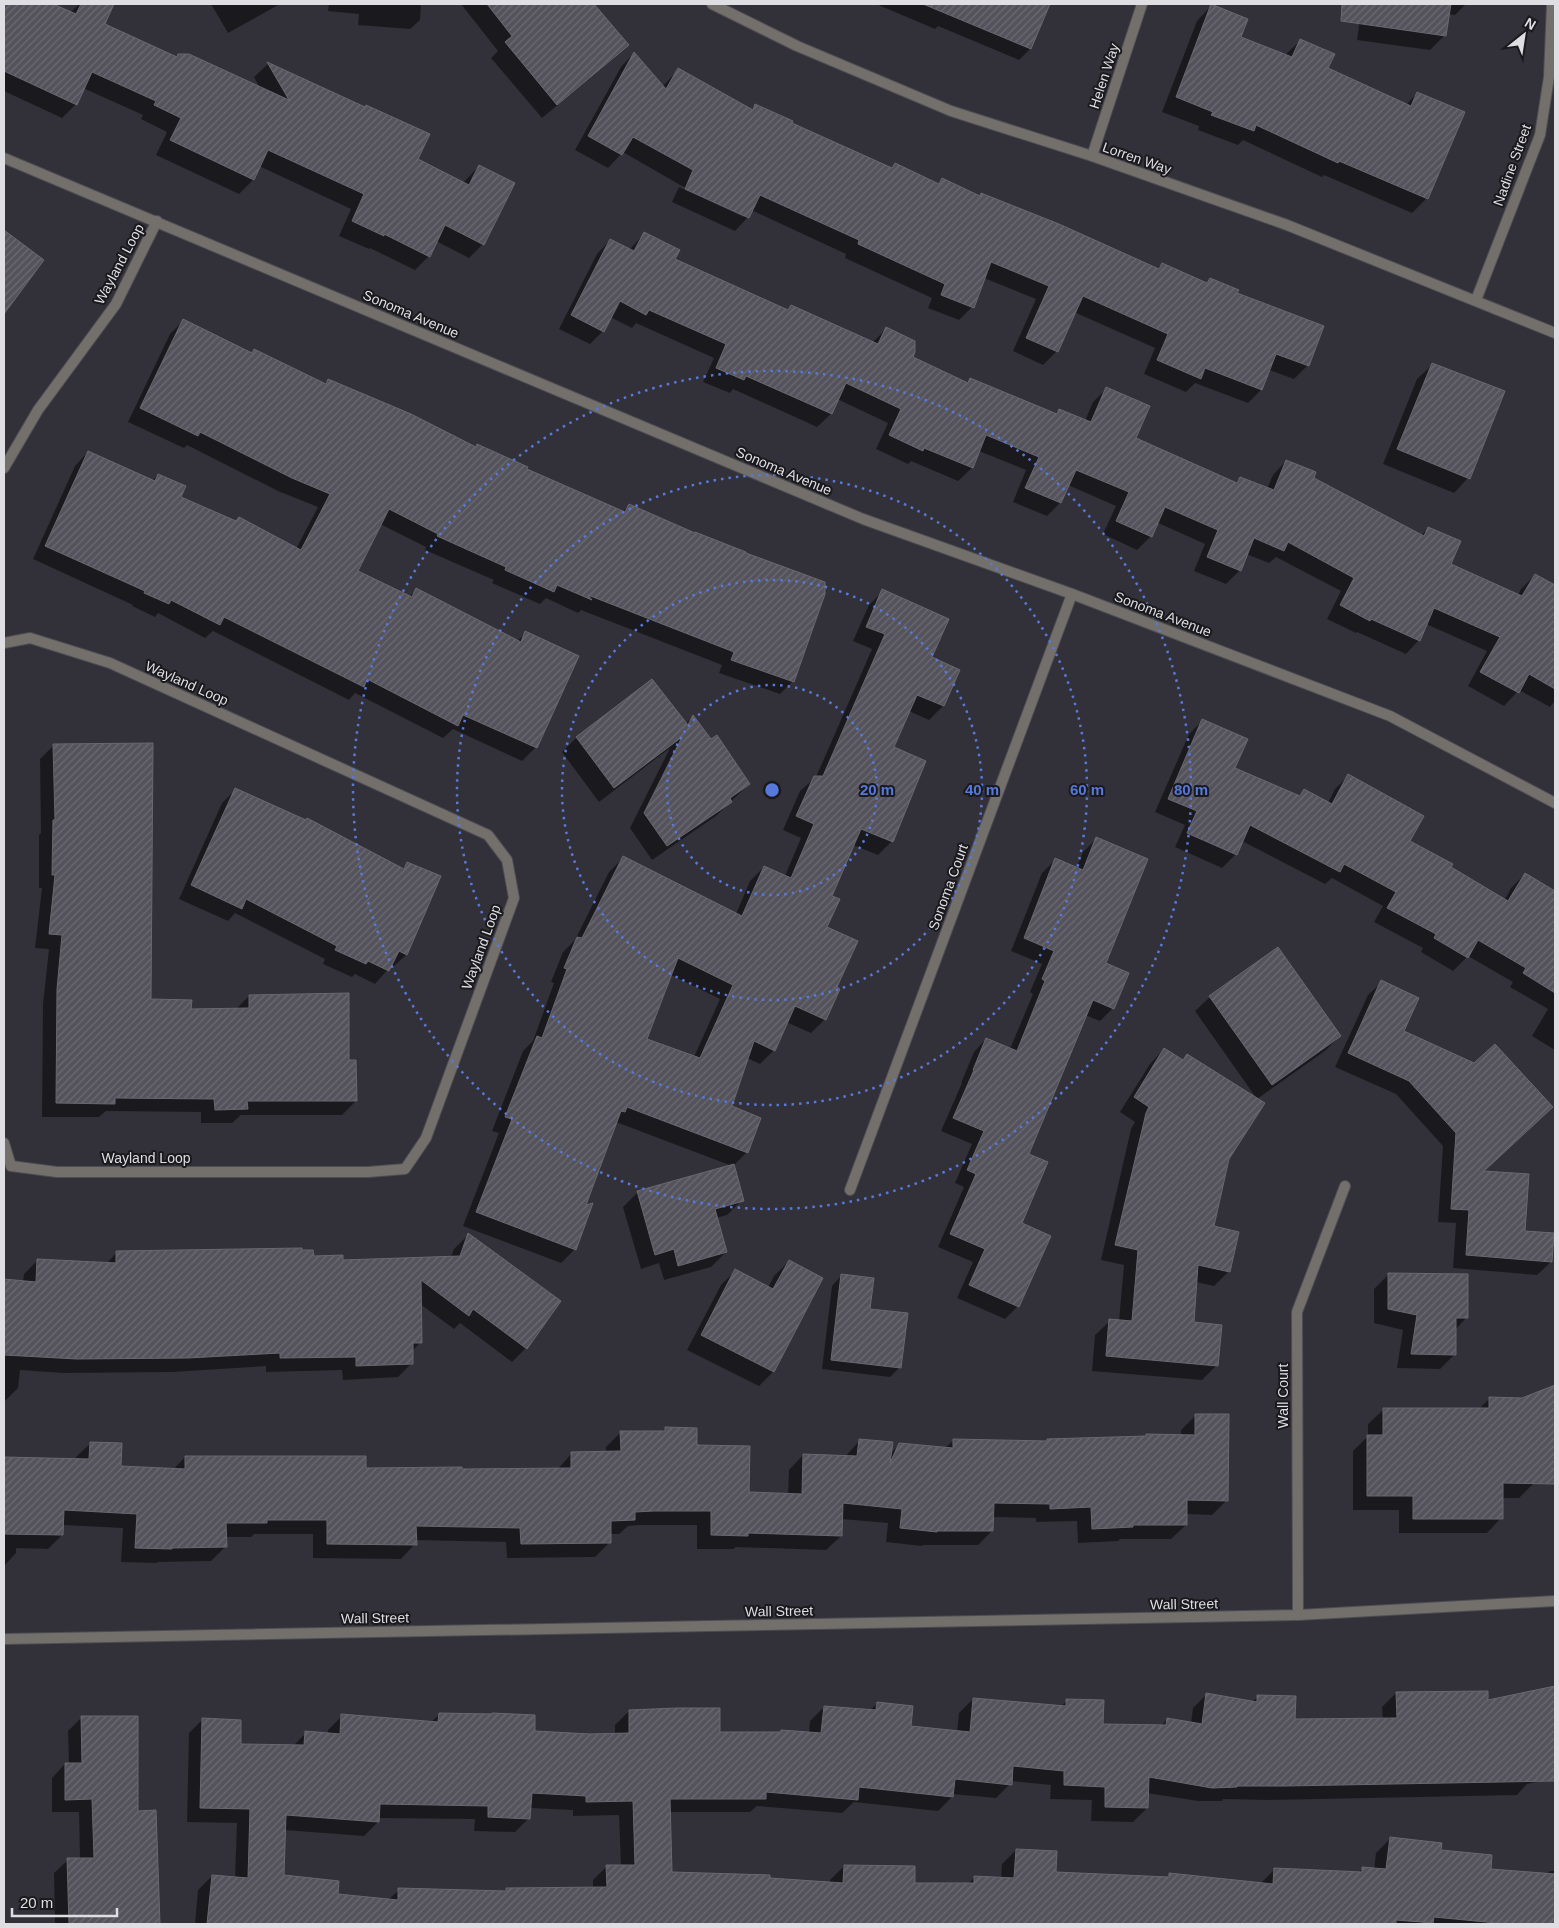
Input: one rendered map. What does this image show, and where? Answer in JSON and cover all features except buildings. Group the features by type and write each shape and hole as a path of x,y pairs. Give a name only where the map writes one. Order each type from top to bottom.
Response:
{"street":[{"name":"Lorren Way","path":"712,4 797,46 950,112 1092,156 1287,225 1555,333"},
{"name":"Helen Way","path":"1092,156 1142,4"},
{"name":"Nadine Street","path":"1476,300 1540,136 1550,77 1552,4"},
{"name":"Sonoma Avenue","path":"4,158 863,519 1072,594 1390,716 1555,803"},
{"name":"Wayland Loop","path":"4,468 38,410 116,304 157,221"},
{"name":"Sonoma Court","path":"850,1190 1072,594"},
{"name":"Wayland Loop","path":"4,643 30,638 110,663 488,835 508,860 514,898 426,1138 405,1169 368,1172 57,1172 11,1166 4,1143"},
{"name":"Wall Court","path":"1298,1616 1296,1312 1345,1186"},
{"name":"Wall Street","path":"4,1639 1298,1616 1555,1601"}]}
